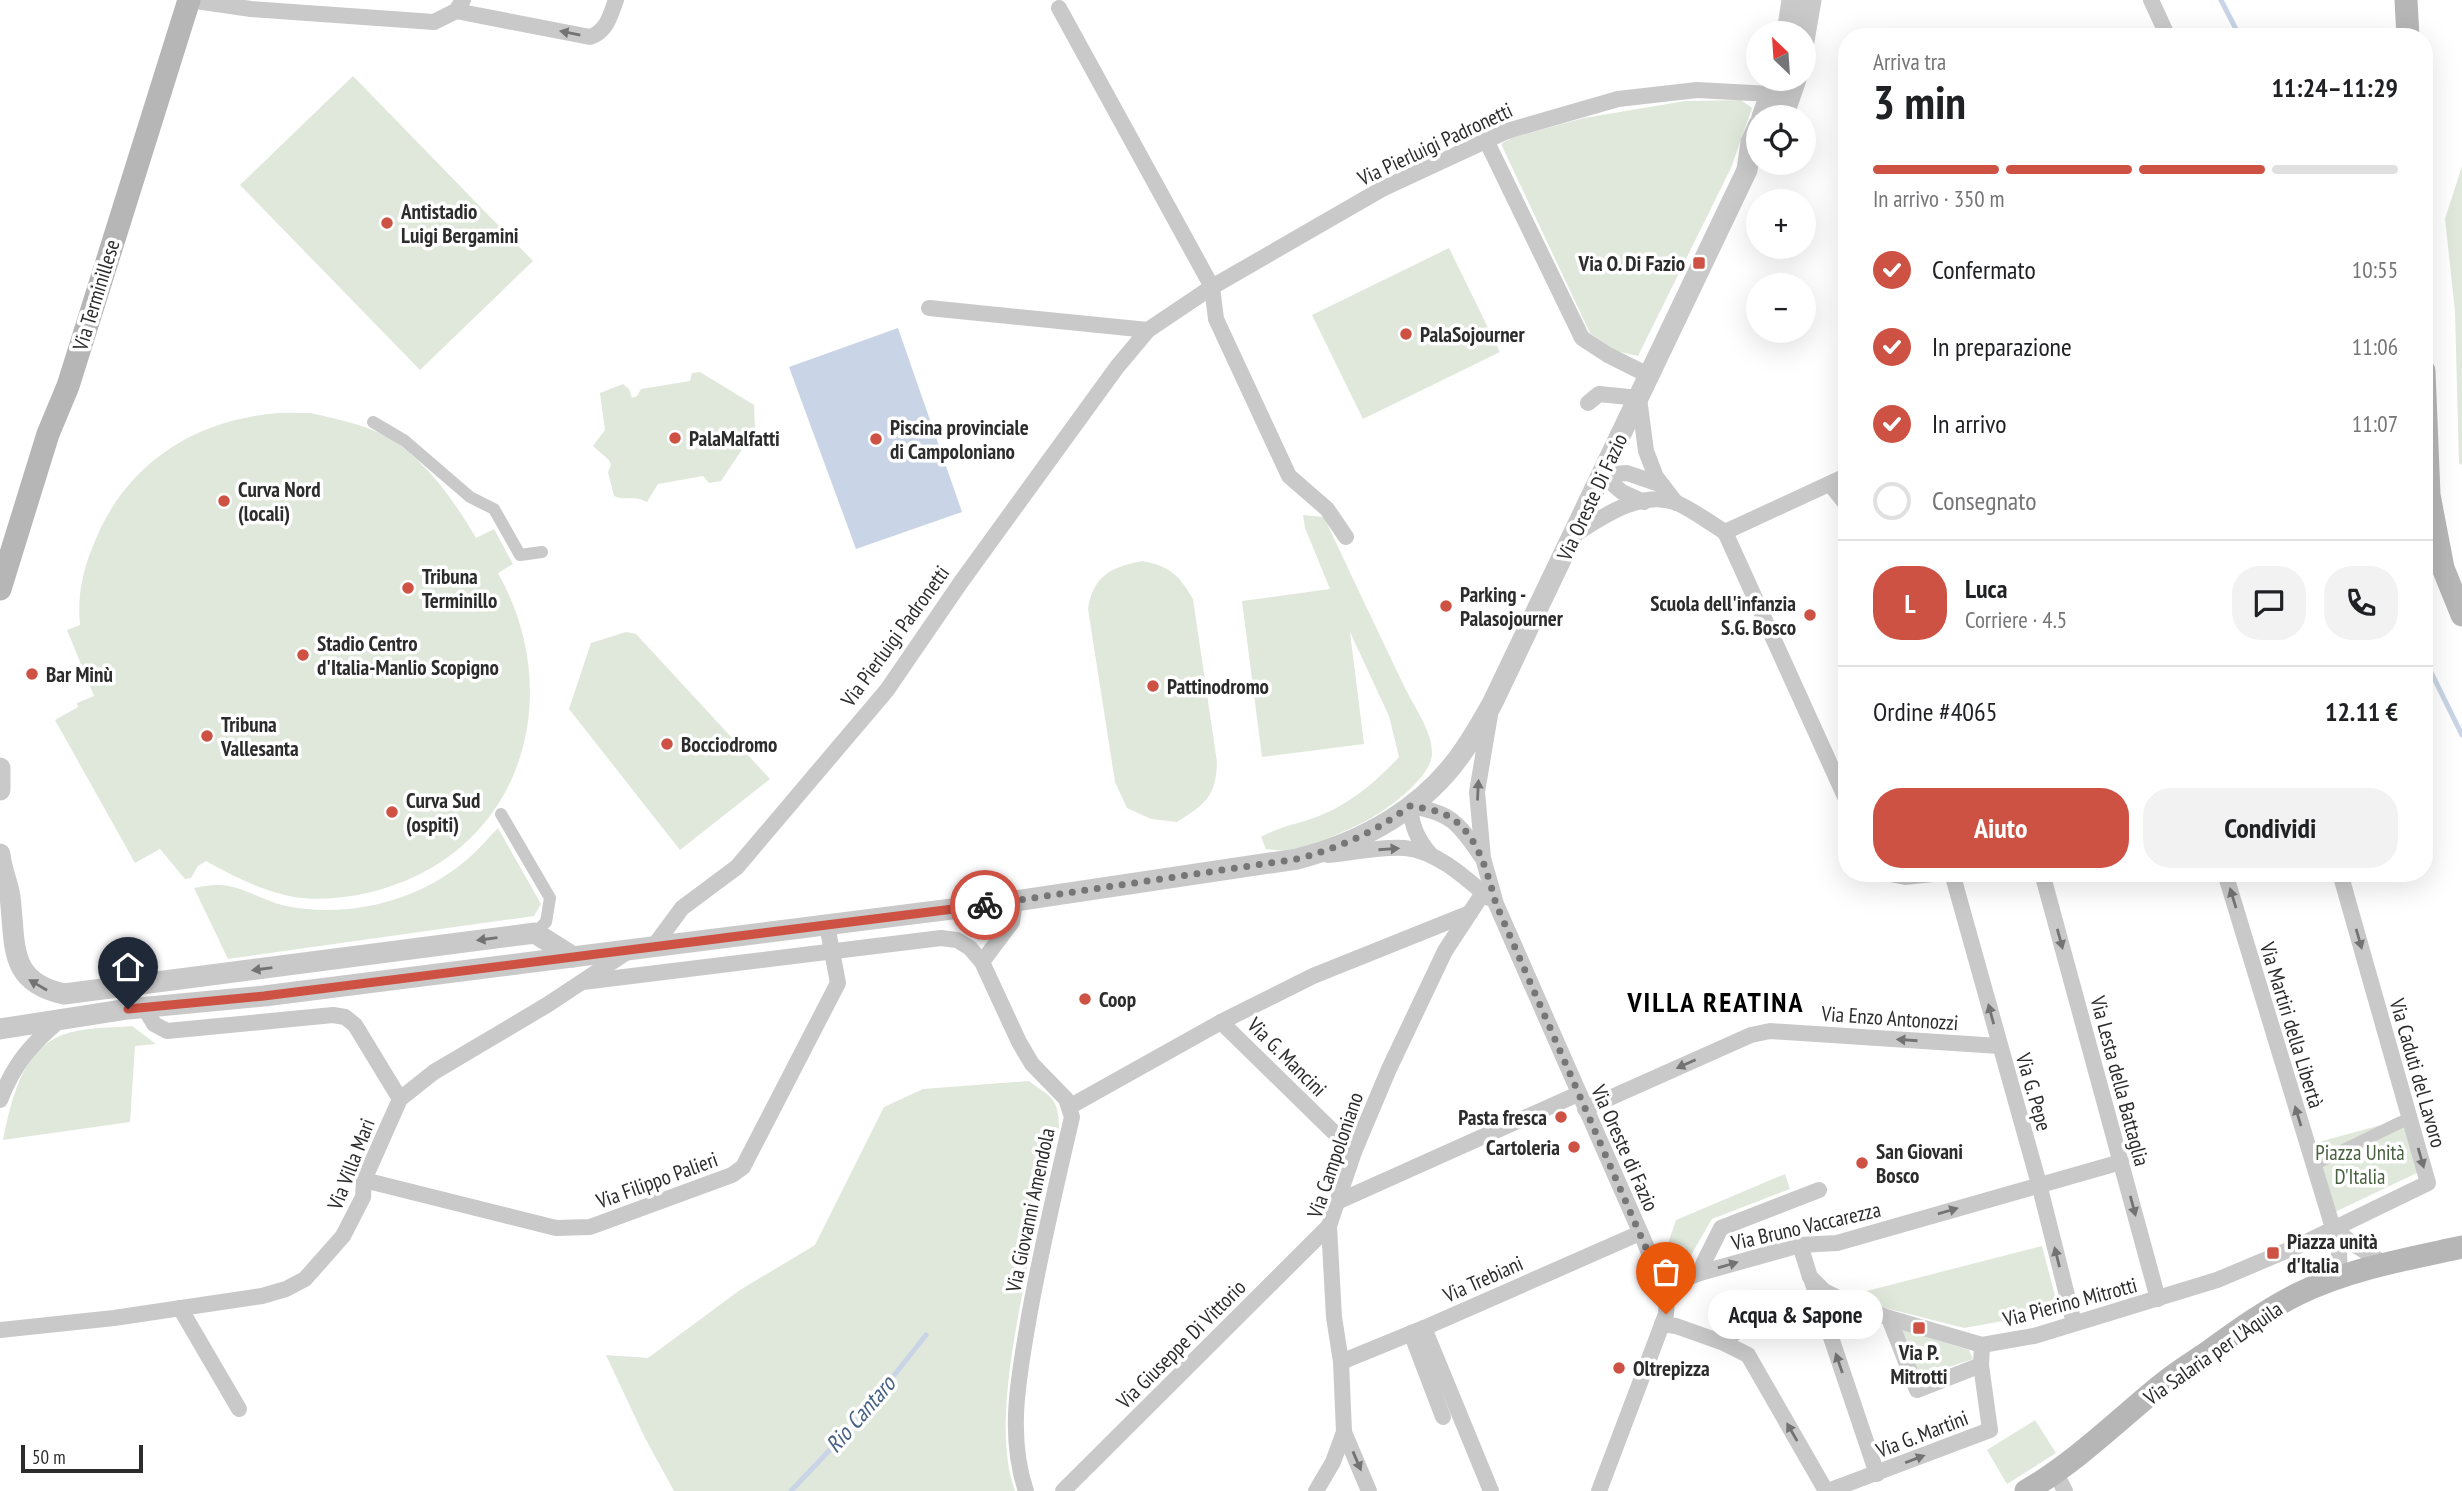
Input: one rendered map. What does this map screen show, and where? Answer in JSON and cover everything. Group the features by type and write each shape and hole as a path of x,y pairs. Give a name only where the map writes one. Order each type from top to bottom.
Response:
{"main road":[{"name":"Via Terminillese","path":"0,589 48,434 68,386 189,0"},
{"path":"2406,0 2408,28"},
{"path":"2433,514 2444,568 2462,615"},
{"name":"Via Salaria per L'Aquila","path":"2026,1491 2060,1482 2161,1385 2250,1322 2298,1294 2385,1264 2462,1247"}],"street":[{"path":"174,0 178,35"},
{"path":"189,0 251,9 434,22 460,6 590,37 600,33 608,21 615,0"},
{"path":"1789,21 1792,0"},
{"path":"1807,21 1811,0"},
{"path":"2151,0 2164,28"},
{"path":"1059,8 1212,287 1216,319 1289,476 1327,509 1346,537"},
{"name":"Via Pierluigi Padronetti","path":"654,946 682,908 737,867 887,690 961,582 1117,367 1147,330 1212,287 1382,189 1507,131 1618,99 1697,90 1746,88"},
{"path":"1486,140 1582,338 1608,355 1650,376"},
{"name":"Via Oreste Di Fazio","path":"0,1029 144,1007 264,996 1014,901 1297,859 1330,850 1366,835 1430,790 1464,751 1492,704 1748,175"},
{"path":"929,308 1147,330"},
{"path":"1588,403 1599,394 1639,398 1646,450 1656,477 1676,503"},
{"path":"373,422 405,441 470,497 494,509 520,555 542,552"},
{"path":"1602,475 1627,473 1662,485"},
{"path":"1602,475 1622,492 1644,502"},
{"path":"1725,532 1838,480"},
{"path":"1830,484 1838,494"},
{"path":"1574,535 1629,504 1658,500 1676,503 1725,532 1838,781"},
{"path":"1483,858 1477,792 1492,704"},
{"path":"0,768 0,790"},
{"path":"1483,858 1455,821 1442,813 1410,806 1412,827 1431,855 1496,904"},
{"path":"0,855 0,865 9,894 18,965 27,978 47,991 64,994 535,933 546,922 550,898 501,814"},
{"path":"1297,859 1398,848 1431,855"},
{"name":"Via Oreste di Fazio","path":"1483,858 1496,904 1640,1233 1667,1303 1662,1324 1600,1491"},
{"name":"Via G. Pepe","path":"1954,882 2039,1184 2074,1323"},
{"name":"Via Lesta della Battaglia","path":"2044,882 2158,1299"},
{"name":"Via Martiri della Libertà","path":"2228,882 2333,1228"},
{"name":"Via Caduti del Lavoro","path":"2333,1228 2428,1183 2343,882"},
{"name":"Via Campoloniano","path":"1316,1491 1334,1462 1344,1432 1329,1226 1354,1152 1389,1069 1445,951 1483,893"},
{"path":"583,982 941,938 957,940 970,948 982,962 1012,922 1014,901"},
{"path":"1069,1107 1221,1022 1313,976 1470,913"},
{"name":"Via Filippo Palieri","path":"364,1180 556,1228 571,1229 590,1227 732,1175 743,1167 838,983 827,925"},
{"path":"535,933 573,957"},
{"name":"Via Villa Mari","path":"0,1330 114,1318 286,1290 304,1279 343,1236 363,1197 364,1180 400,1099 434,1072 583,982 631,949"},
{"name":"Via Giovanni Amendola","path":"982,962 1019,1042 1032,1064 1066,1099 1072,1117 1036,1278 1020,1366 1015,1428 1019,1470 1026,1491"},
{"path":"144,1007 154,1024 167,1031 333,1015 345,1017 355,1025 400,1099"},
{"path":"0,1100 18,1061 39,1037 60,1020"},
{"name":"Via G. Mancini","path":"1221,1022 1354,1152"},
{"name":"Via Enzo Antonozzi","path":"1584,1109 1751,1035 1770,1031 1999,1046"},
{"path":"1337,1202 1578,1094"},
{"path":"2313,1165 2400,1122 2410,1120"},
{"name":"Via Bruno Vaccarezza","path":"1663,1287 1700,1273 1800,1245 1838,1243 2121,1162"},
{"path":"1700,1273 1721,1228 1819,1190"},
{"name":"Via Giuseppe Di Vittorio","path":"1063,1491 1329,1226"},
{"path":"2333,1228 2385,1264"},
{"path":"2333,1228 2339,1251 2340,1278"},
{"name":"Via Pierino Mitrotti","path":"1810,1277 1824,1291 1889,1318 1982,1345 2034,1336 2217,1280 2298,1246 2333,1228"},
{"name":"Via Trebiani","path":"1341,1362 1640,1233"},
{"path":"1800,1245 1877,1474"},
{"path":"1724,1343 1738,1333 1819,1303"},
{"path":"180,1308 239,1409"},
{"path":"1889,1318 1917,1391 1982,1365"},
{"path":"1662,1324 1724,1343 1748,1354 1827,1491"},
{"path":"1418,1331 1443,1417"},
{"path":"1418,1331 1491,1491"},
{"name":"Via G. Martini","path":"1827,1491 1990,1430 1982,1345"},
{"path":"1344,1432 1369,1491"}],"green space":[{"name":"Antistadio Luigi Bergamini","path":"353,76 533,261 420,370 240,185"},
{"path":"1741,100 1748,105 1746,125 1731,168 1638,356 1616,351 1590,333 1501,144 1511,138 1584,118 1685,101"},
{"path":"2462,166 2462,465 2459,463 2455,311 2445,219"},
{"name":"PalaSojourner","path":"1449,248 1500,352 1363,419 1312,315"},
{"name":"PalaMalfatti","path":"700,372 754,405 755,430 721,481 709,483 703,476 658,484 647,502 614,496 608,472 611,465 609,460 593,446 605,430 600,393 623,384 629,389 632,398 637,396 641,389 690,381 692,373"},
{"name":"Stadio Centro d'Italia-Manlio Scopigno","path":"311,413 356,424 389,437 432,475 476,538 494,529 513,564 498,573 518,618 528,665 529,711 521,755 503,796 476,833 439,863 394,885 358,895 319,899 294,897 271,891 206,861 198,866 191,878 185,879 160,849 135,863 55,720 78,707 77,703 94,696 67,630 80,625 80,593 87,562 108,515 124,491 163,453 212,427 268,414"},
{"path":"1303,515 1324,517 1426,728 1432,754 1430,764 1415,784 1371,818 1328,839 1303,847 1266,849 1261,837 1342,805 1372,783 1399,757 1389,716 1350,632 1364,744 1262,757 1242,601 1330,589 1305,528"},
{"name":"Pattinodromo","path":"1142,561 1173,573 1193,599 1217,762 1214,784 1207,798 1177,822 1151,819 1127,808 1115,782 1088,609 1094,588 1105,575 1121,566"},
{"name":"Bocciodromo","path":"626,632 636,634 770,779 680,850 569,709 591,643"},
{"path":"498,828 541,904 534,916 228,959 194,888 229,886 282,905 305,909 329,910 377,904 423,888 445,876 469,858"},
{"path":"132,1026 156,1044 135,1046 130,1122 3,1140 20,1079 27,1065 48,1043 62,1035 79,1031"},
{"path":"1029,1081 1052,1099 1057,1110 1059,1127 1034,1231 1010,1367 1006,1445 1015,1491 674,1491 645,1438 606,1355 648,1358 740,1290 815,1245 884,1107 923,1089"},
{"name":"Piazza Unità D'Italia","path":"2403,1119 2419,1172 2335,1212 2315,1143"},
{"path":"1785,1174 1790,1189 1712,1219 1690,1257 1666,1249 1676,1220"},
{"path":"2042,1246 2059,1311 1964,1328 1858,1301 1851,1295"},
{"path":"1902,1330 1969,1350 1973,1359 1919,1377"},
{"path":"2035,1420 2056,1453 2007,1484 1987,1450"}],"water":[{"name":"Piscina provinciale di Campoloniano","path":"898,328 962,512 856,549 789,367"}],"waterway":[{"path":"2221,0 2235,28"},
{"path":"2433,676 2462,735"},
{"name":"Rio Cantaro","path":"791,1491 861,1417 926,1335"}],"way so far":[{"path":"985,905 1297,859 1330,850 1366,835 1410,806 1442,813 1455,821 1483,858 1496,904 1663,1287 1667,1303 1666,1314"}],"place":[{"name":"Antistadio Luigi Bergamini","path":"387,223"},
{"name":"Via O. Di Fazio","path":"1699,263"},
{"name":"PalaSojourner","path":"1406,334"},
{"name":"PalaMalfatti","path":"675,438"},
{"name":"Piscina provinciale di Campoloniano","path":"876,439"},
{"name":"Curva Nord (locali)","path":"224,501"},
{"name":"Tribuna Terminillo","path":"408,588"},
{"name":"Parking - Palasojourner","path":"1446,606"},
{"name":"Scuola dell'infanzia S.G. Bosco","path":"1810,615"},
{"name":"Stadio Centro d'Italia-Manlio Scopigno","path":"303,655"},
{"name":"Bar Minù","path":"32,674"},
{"name":"Pattinodromo","path":"1153,686"},
{"name":"Tribuna Vallesanta","path":"207,736"},
{"name":"Bocciodromo","path":"667,744"},
{"name":"Curva Sud (ospiti)","path":"392,812"},
{"name":"Coop","path":"1085,999"},
{"name":"Pasta fresca","path":"1561,1117"},
{"name":"Cartoleria","path":"1574,1147"},
{"name":"San Giovani Bosco","path":"1862,1163"},
{"name":"Piazza unità d'Italia","path":"2273,1253"},
{"name":"Acqua & Sapone","path":"1666,1314"},
{"name":"Via P. Mitrotti","path":"1919,1328"},
{"name":"Oltrepizza","path":"1619,1368"}],"district":[{"name":"VILLA REATINA","path":"1716,1001"}],"route":[{"path":"128,1009 264,996 985,905"}]}
